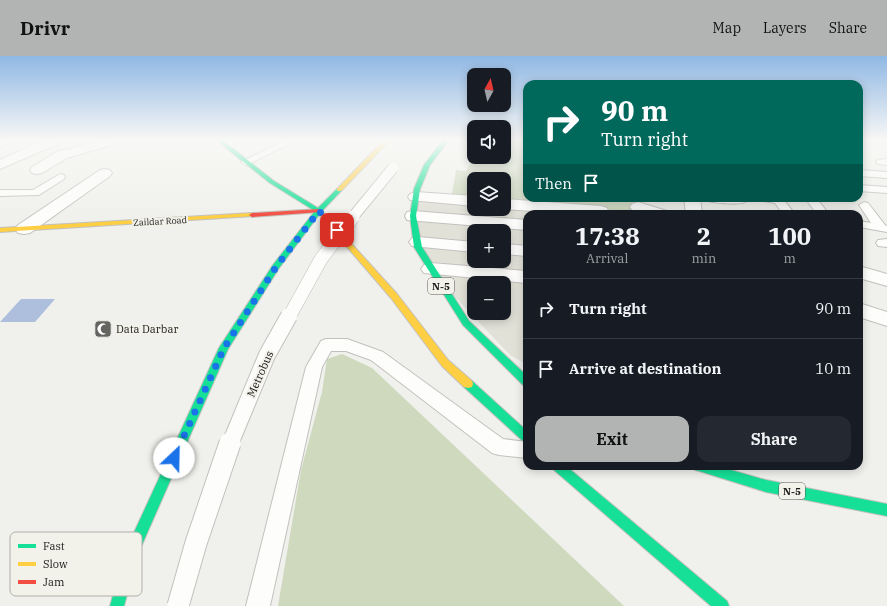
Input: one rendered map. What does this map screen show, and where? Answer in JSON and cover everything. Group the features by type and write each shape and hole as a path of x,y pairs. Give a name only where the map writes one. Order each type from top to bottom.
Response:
{"main road":[{"path":"251,166 272,182 319,211 394,296 445,363 523,434"},
{"path":"140,532 224,348 276,267 319,211 362,166"},
{"name":"N-5","path":"428,166 417,189 413,216 418,247 466,324 523,378"},
{"name":"Zaildar Road","path":"0,230 319,211"},
{"path":"563,470 722,606"},
{"name":"N-5","path":"712,470 766,486 887,510"},
{"path":"117,606 120,596"}],"street":[{"path":"10,166 56,174"},
{"path":"37,170 44,166"},
{"path":"24,229 105,173"},
{"path":"416,197 467,201"},
{"path":"511,206 531,210"},
{"path":"640,206 650,210"},
{"path":"413,216 523,225"},
{"path":"418,242 467,246"},
{"path":"511,250 523,251"},
{"path":"431,269 523,277"},
{"path":"863,273 887,280"},
{"path":"863,311 887,319"}],"lane":[{"name":"Metrobus","path":"178,606 196,543 232,437 267,355 321,258 357,211 393,168"},
{"path":"863,173 887,175"},
{"path":"0,193 35,193 56,174"},
{"path":"863,188 887,190"},
{"path":"780,202 786,210"},
{"path":"813,202 820,210"},
{"path":"864,205 884,228"},
{"path":"863,225 884,228"},
{"path":"258,606 314,367 326,345 347,345 377,356 499,447 523,450"}],"shaded area":[{"path":"416,197 467,201 467,216 511,216 511,210 538,210 523,210 523,362 511,356 477,320 511,320 511,276 467,276 467,310 437,278 418,247"}],"green space":[{"path":"469,166 523,166 523,202 641,202 638,210 584,210 511,205 511,172 467,172 467,201 451,200 456,170 466,171"},
{"path":"342,354 372,368 624,606 278,606 301,470 322,392 327,359"}],"water":[{"path":"21,299 55,299 35,322 0,322"}],"traffic: fast":[{"path":"251,166 272,182 319,211"},
{"path":"427,166 417,189 413,216 418,247 466,323 523,378"},
{"path":"141,532 224,348 276,267 319,211 339,190"},
{"path":"468,384 523,434"},
{"path":"563,470 722,606"},
{"path":"712,470 766,486 887,510"},
{"path":"117,606 120,596"}],"traffic: slow":[{"path":"339,190 362,166"},
{"path":"319,211 394,296 445,363 468,384"},
{"path":"0,230 252,215"}],"traffic: jam":[{"path":"252,215 319,211"}],"place":[{"name":"Data Darbar","path":"103,329"}],"route":[{"path":"174,458 224,348 276,267 319,211 337,230"}]}
